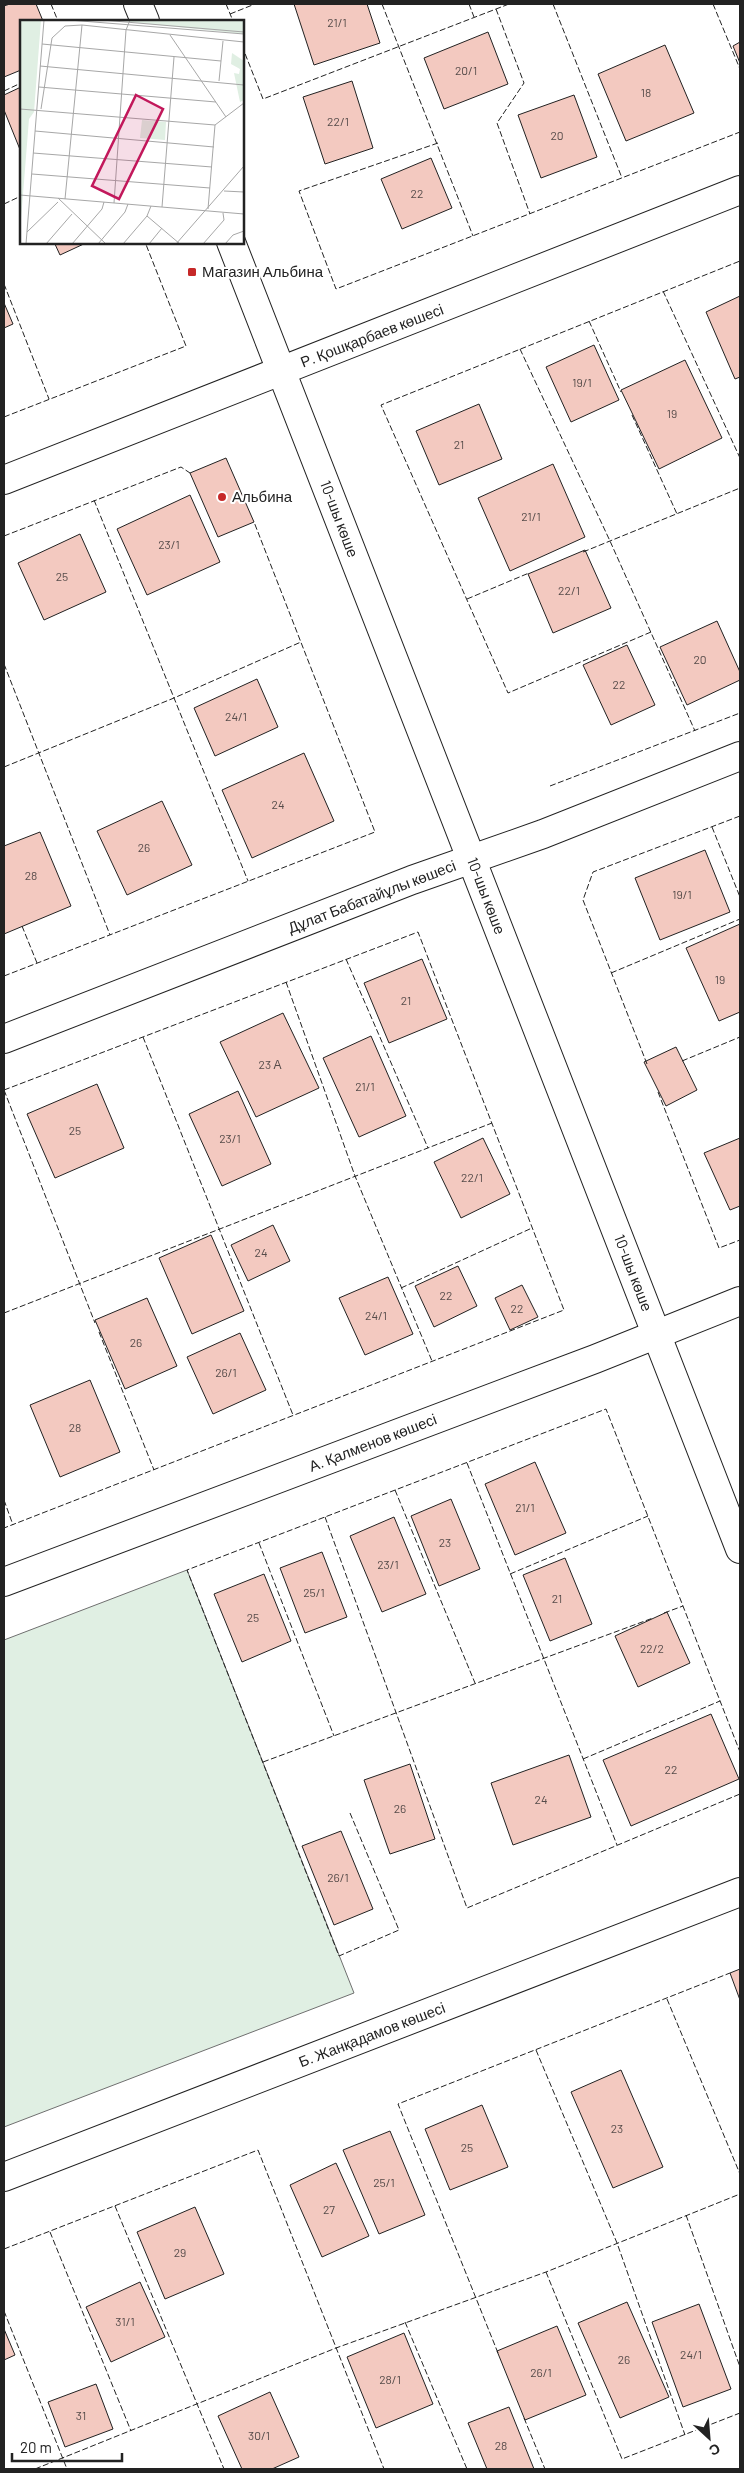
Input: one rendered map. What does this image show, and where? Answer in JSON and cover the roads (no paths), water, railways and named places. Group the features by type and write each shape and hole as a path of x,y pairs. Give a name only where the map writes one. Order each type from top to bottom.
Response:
{"street":[{"path":"138,4 145,20"},
{"name":"Р. Қошқарбаев көшесі","path":"4,480 740,190"},
{"name":"10-шы көше","path":"232,244 740,1550"},
{"name":"Дұлат Бабатайұлы көшесі","path":"4,1039 412,880 543,834 740,756"},
{"name":"А. Қалменов көшесі","path":"4,1582 740,1301"},
{"name":"Б. Жанқадамов көшесі","path":"4,2177 740,1892"}],"place":[{"name":"Магазин Альбина","path":"192,272"},
{"name":"Альбина","path":"222,497"}]}
